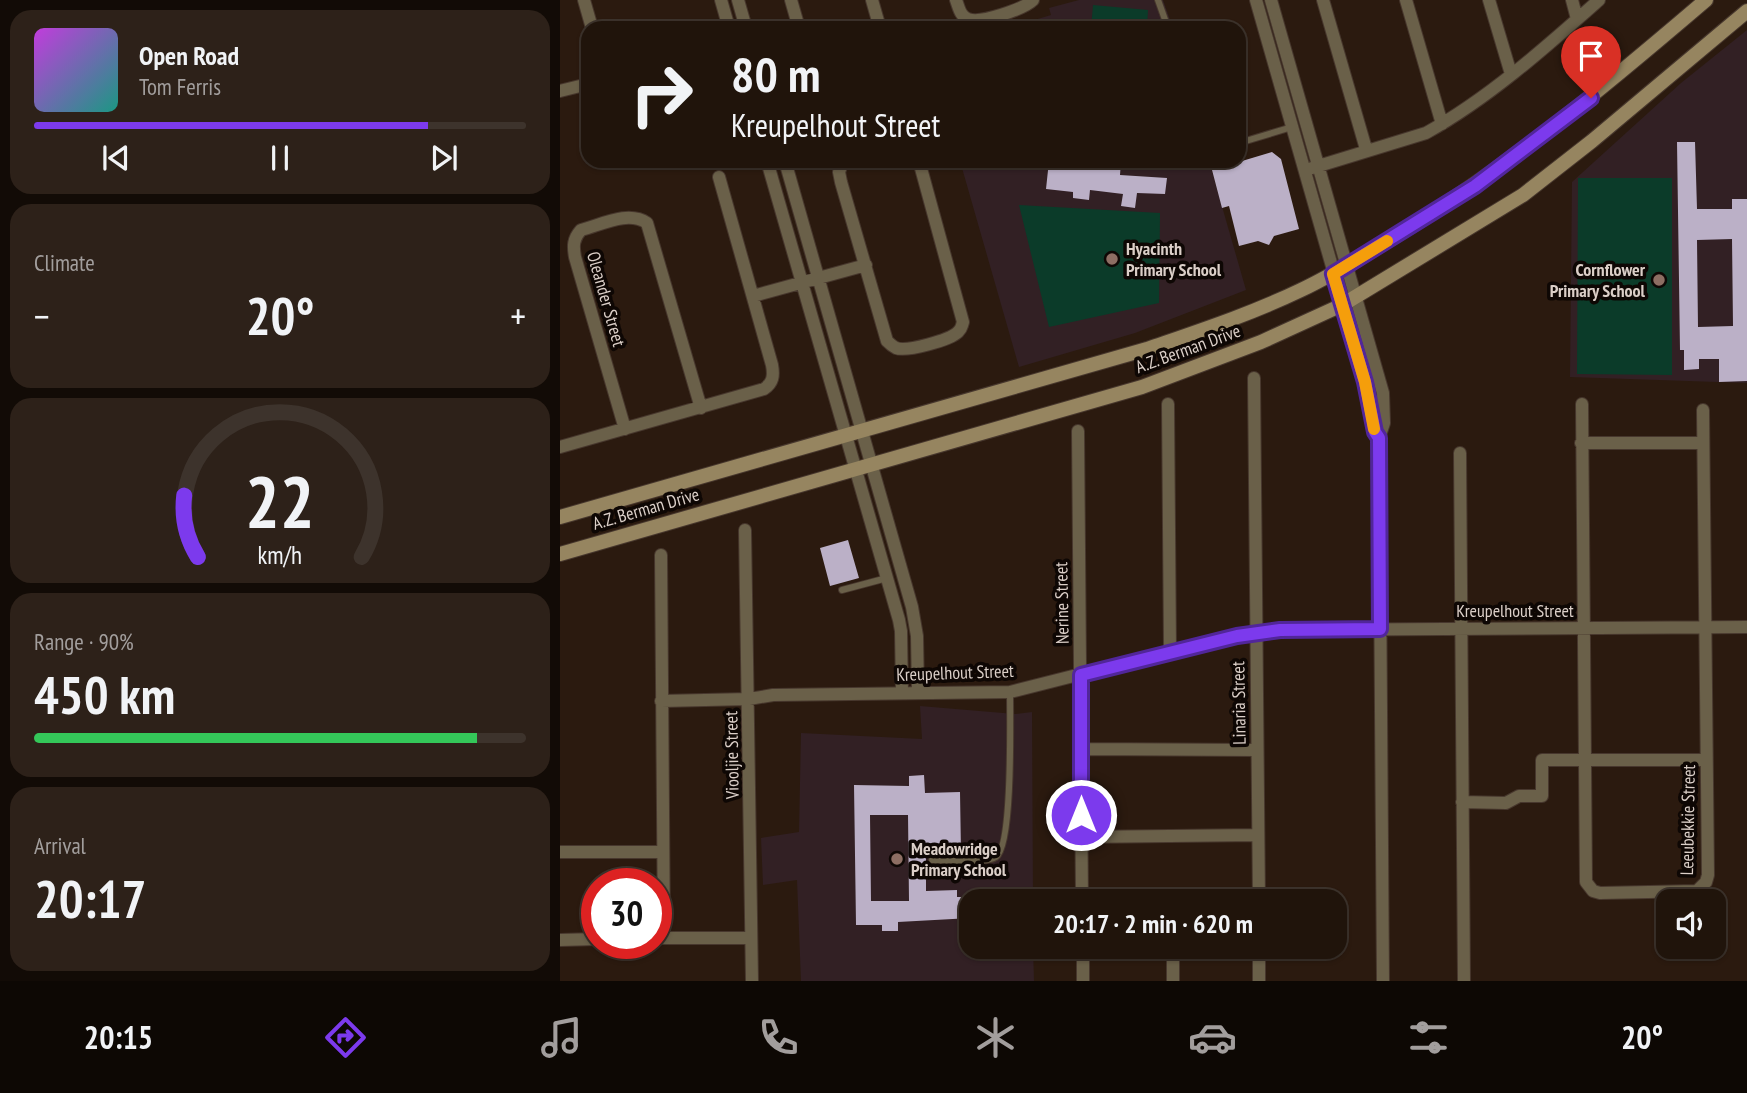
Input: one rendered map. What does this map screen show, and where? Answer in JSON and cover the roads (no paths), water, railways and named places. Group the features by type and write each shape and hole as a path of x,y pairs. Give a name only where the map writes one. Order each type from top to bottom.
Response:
{"main road":[{"name":"A.Z. Berman Drive","path":"560,517 1147,349 1270,304 1333,274 1436,212 1514,158 1591,98 1706,0"},
{"name":"A.Z. Berman Drive","path":"560,554 1078,406 1180,374 1261,342 1342,305 1523,195 1592,142 1747,11"}],"street":[{"path":"584,0 590,21"},
{"path":"721,0 727,21"},
{"path":"738,0 744,21"},
{"path":"791,0 797,21"},
{"path":"872,0 878,21"},
{"path":"956,0 960,13 965,18 976,20 1018,10 1033,0"},
{"path":"1256,0 1370,404 1375,432 1379,438"},
{"path":"1271,0 1384,393 1384,423 1379,438 1383,981"},
{"path":"1323,0 1366,149"},
{"path":"1406,0 1442,124"},
{"path":"1489,0 1511,74"},
{"path":"1572,0 1577,19"},
{"path":"1305,170 1366,149 1426,133 1442,124 1511,74 1599,0"},
{"path":"560,92 581,85"},
{"path":"768,168 901,631 902,693"},
{"path":"787,168 915,623 918,692"},
{"path":"840,168 841,182 887,341 894,348 911,349 955,335 961,329 962,314 921,168"},
{"path":"560,447 764,389 772,383 772,365 719,177"},
{"name":"Oleander Street","path":"625,429 575,257 573,246 581,230 629,217 638,217 647,223 701,408"},
{"path":"753,296 866,265"},
{"name":"Linaria Street","path":"1254,378 1259,889"},
{"path":"1168,404 1170,652"},
{"name":"Leeubekkie Street","path":"1582,404 1586,882 1593,891 1697,891 1706,882 1703,410"},
{"name":"Nerine Street","path":"1078,430 1082,889"},
{"path":"1581,443 1703,443"},
{"path":"1460,453 1464,981"},
{"name":"Viooljie Street","path":"745,530 752,981"},
{"path":"661,555 662,868"},
{"name":"Kreupelhout Street","path":"661,701 749,699 773,695 1010,692 1219,639 1280,630 1747,627"},
{"path":"1081,749 1257,750"},
{"path":"1462,802 1506,803 1519,796 1542,796 1542,760 1706,760"},
{"path":"1081,837 1258,835"},
{"path":"560,852 663,852"},
{"path":"672,938 751,938"},
{"path":"560,940 581,939"},
{"path":"1083,959 1083,981"},
{"path":"1173,959 1173,981"},
{"path":"1259,959 1259,981"}],"lane":[{"path":"1158,0 1166,21"},
{"path":"1246,141 1292,127"},
{"path":"842,590 887,578"},
{"path":"932,860 992,859 1001,852 1007,821 1010,692"}],"place":[{"name":"Hyacinth Primary School","path":"1112,259"},
{"name":"Cornflower Primary School","path":"1659,280"},
{"name":"Meadowridge Primary School","path":"897,859"}]}
